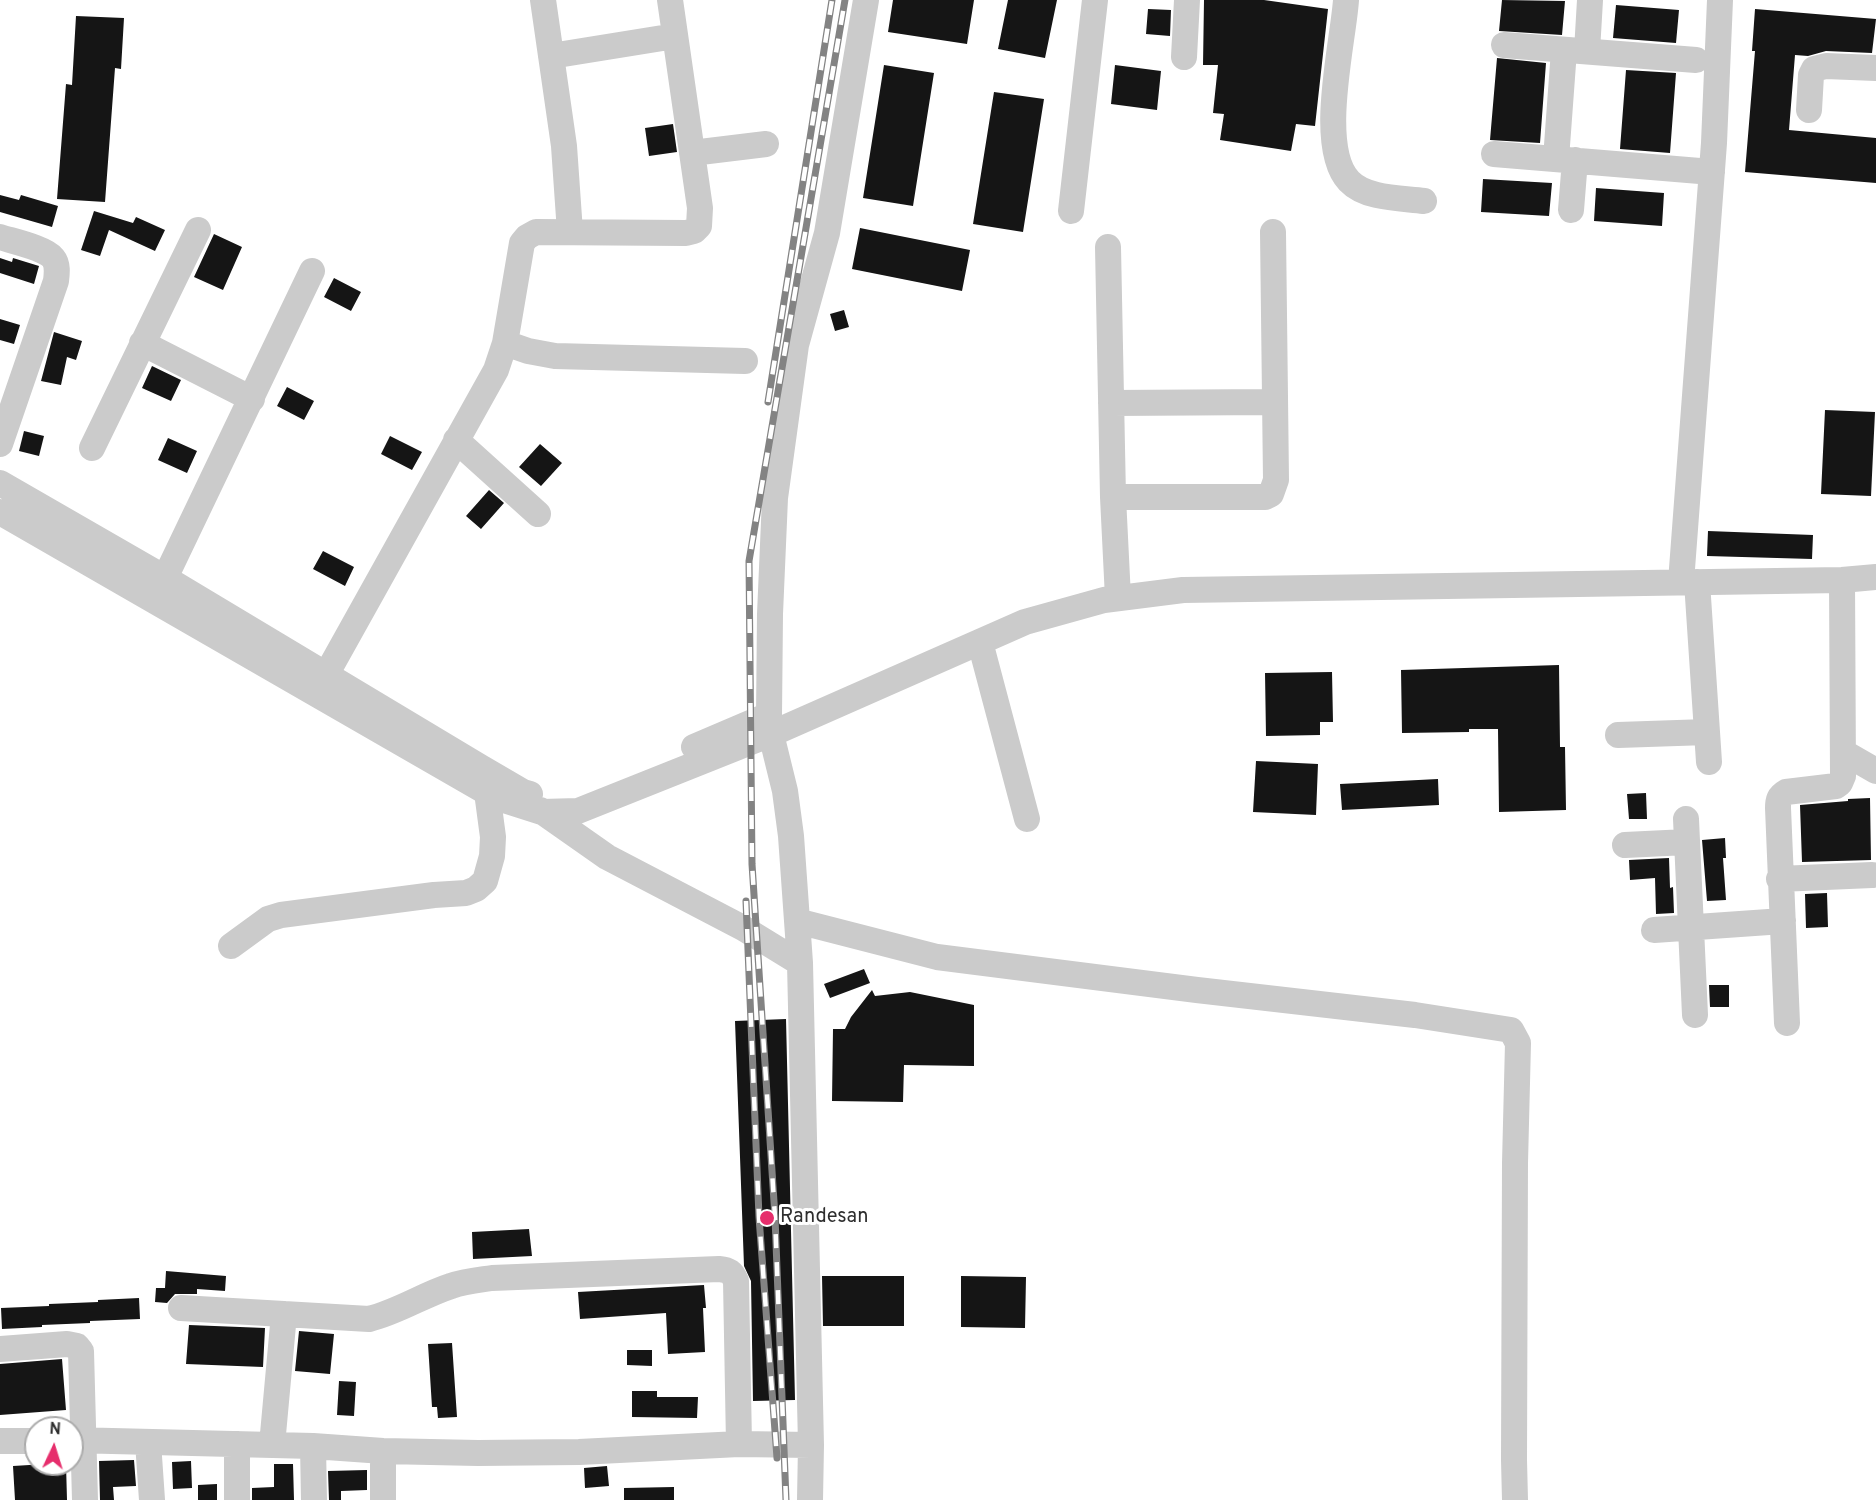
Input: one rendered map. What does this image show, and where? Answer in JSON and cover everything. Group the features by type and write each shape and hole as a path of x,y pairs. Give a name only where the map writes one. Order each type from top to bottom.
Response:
{"street":[{"path":"543,0 564,146 570,232"},
{"path":"326,675 456,440 489,385 505,343 522,243 536,232 686,233 694,231 699,226 701,218 670,0"},
{"path":"810,1500 811,1445 800,963 791,836 785,791 770,724 770,615 776,486 796,345 827,233 866,0"},
{"path":"1071,211 1095,0"},
{"path":"1184,57 1187,0"},
{"path":"1346,0 1337,66 1333,125 1336,160 1349,181 1365,191 1424,201"},
{"path":"1571,210 1566,160 1576,51 1590,0"},
{"path":"1709,762 1689,582 1720,0"},
{"path":"551,56 675,36"},
{"path":"1504,45 1696,60"},
{"path":"1809,110 1814,69 1826,66 1876,68"},
{"path":"692,153 766,144"},
{"path":"1494,154 1712,172"},
{"path":"92,448 198,230"},
{"path":"1113,497 1265,497 1271,494 1276,480 1273,232"},
{"path":"0,237 45,252 53,258 58,270 0,444"},
{"path":"1108,246 1113,497 1118,598"},
{"path":"165,578 312,271"},
{"path":"142,343 252,399"},
{"path":"505,343 528,351 555,356 745,361"},
{"path":"1111,403 1275,402"},
{"path":"456,440 538,514"},
{"path":"0,483 165,578 523,792 542,812 607,857 742,928 800,963"},
{"path":"0,512 487,792 542,812 578,811 770,724"},
{"path":"523,792 539,796 576,797 770,724 980,642 1025,622 1104,600 1183,590 1876,578"},
{"path":"1787,1023 1779,879 1779,799 1781,794 1786,792 1836,786 1843,776 1842,580"},
{"path":"980,642 1027,819"},
{"path":"1618,735 1707,732"},
{"path":"1843,752 1876,771"},
{"path":"231,946 268,919 281,915 466,893 476,889 485,881 492,855 493,837 487,792"},
{"path":"1625,845 1687,831 1695,1014"},
{"path":"1779,879 1872,875"},
{"path":"797,921 937,957 1415,1015 1510,1030 1518,1043 1515,1175 1515,1500"},
{"path":"1654,930 1783,921"},
{"path":"181,1308 369,1319 388,1314 449,1286 492,1278 728,1270 736,1281 739,1444"},
{"path":"272,1445 284,1314"},
{"path":"0,1349 67,1344 77,1346 81,1351 79,1416"},
{"path":"84,1440 313,1446 383,1452 579,1452 739,1444 811,1445"},
{"path":"0,1441 24,1441"},
{"path":"148,1442 152,1500"},
{"path":"237,1444 237,1500"},
{"path":"313,1446 314,1500"},
{"path":"383,1452 383,1500"},
{"path":"82,1476 85,1500"}],"building":[{"path":"893,0 974,0 967,44 888,32"},
{"path":"1008,0 1057,0 1045,58 998,49"},
{"path":"1204,0 1264,0 1328,9 1315,126 1296,124 1291,151 1220,140 1224,114 1213,113 1218,65 1203,65"},
{"path":"1502,0 1565,1 1562,35 1499,31"},
{"path":"1616,5 1679,10 1676,43 1613,38"},
{"path":"1148,9 1171,10 1170,36 1146,34"},
{"path":"1755,9 1876,19 1872,53 1826,51 1808,56 1795,55 1789,130 1876,138 1876,183 1745,172 1755,51 1752,51"},
{"path":"76,16 124,18 121,69 115,68 105,202 57,199 66,84 72,85"},
{"path":"1497,58 1546,63 1540,143 1490,140"},
{"path":"884,65 934,73 913,206 863,198"},
{"path":"1115,65 1161,71 1157,110 1111,104"},
{"path":"1626,70 1676,73 1670,153 1620,149"},
{"path":"994,92 1044,99 1023,232 973,224"},
{"path":"673,124 677,152 649,156 645,128"},
{"path":"1483,179 1552,183 1549,216 1481,212"},
{"path":"1596,188 1664,193 1662,226 1594,221"},
{"path":"0,195 19,200 21,195 58,206 52,227 0,212"},
{"path":"94,211 133,223 136,217 165,230 155,251 109,230 100,256 81,250"},
{"path":"860,228 970,250 962,291 852,269"},
{"path":"214,234 242,247 223,290 194,277"},
{"path":"0,258 12,262 13,258 39,266 34,284 0,273"},
{"path":"334,278 361,292 351,311 324,297"},
{"path":"844,310 849,327 835,331 830,314"},
{"path":"0,319 20,325 14,344 0,340"},
{"path":"54,332 82,341 76,360 67,357 61,385 41,381"},
{"path":"152,366 181,380 171,401 142,388"},
{"path":"287,387 314,401 304,420 277,406"},
{"path":"1825,410 1875,412 1871,496 1821,494"},
{"path":"24,431 44,436 39,456 19,451"},
{"path":"390,436 422,452 412,470 381,454"},
{"path":"168,438 197,451 187,473 158,460"},
{"path":"540,444 562,463 541,486 519,467"},
{"path":"489,490 504,503 481,529 466,516"},
{"path":"1708,531 1813,535 1812,559 1707,556"},
{"path":"323,551 354,567 345,586 313,569"},
{"path":"1559,665 1560,747 1565,747 1566,810 1499,812 1498,729 1402,733 1401,670"},
{"path":"1332,672 1333,722 1320,722 1320,735 1266,736 1265,673"},
{"path":"1256,761 1318,764 1316,815 1253,812"},
{"path":"1438,779 1439,805 1342,810 1340,784"},
{"path":"1646,793 1647,819 1629,819 1627,794"},
{"path":"1870,798 1871,860 1802,862 1800,805"},
{"path":"1725,838 1726,858 1723,858 1726,900 1707,901 1702,840"},
{"path":"1669,858 1674,913 1656,914 1655,878 1630,880 1629,860"},
{"path":"1827,893 1828,927 1806,928 1805,894"},
{"path":"864,969 870,983 830,998 824,984"},
{"path":"1709,985 1729,985 1729,1007 1710,1007"},
{"path":"872,990 875,996 910,992 974,1005 974,1066 904,1065 903,1102 832,1101 833,1029 845,1029 851,1017"},
{"name":"Randesan","path":"786,1019 795,1400 753,1401 751,1281 744,1266 735,1021"},
{"path":"529,1229 532,1256 473,1259 472,1232"},
{"path":"166,1271 226,1276 225,1291 197,1289 197,1294 175,1294 167,1303 155,1302 156,1288 165,1288"},
{"path":"822,1276 904,1276 904,1326 823,1326"},
{"path":"961,1276 1026,1277 1025,1328 961,1327"},
{"path":"704,1285 705,1352 668,1354 666,1313 580,1319 578,1292"},
{"path":"139,1298 140,1319 2,1329 1,1308"},
{"path":"189,1325 265,1328 263,1367 186,1364"},
{"path":"299,1331 334,1334 330,1374 295,1371"},
{"path":"452,1343 457,1417 438,1418 437,1407 432,1407 428,1344"},
{"path":"627,1350 652,1350 652,1366 627,1365"},
{"path":"62,1359 66,1410 0,1415 0,1364"},
{"path":"339,1381 356,1382 354,1416 337,1415"},
{"path":"632,1391 657,1391 657,1397 698,1397 697,1418 632,1417"},
{"path":"134,1460 136,1486 113,1487 114,1500 100,1500 99,1461"},
{"path":"191,1461 192,1488 173,1489 172,1462"},
{"path":"274,1464 293,1464 294,1500 252,1500 252,1488 274,1487"},
{"path":"24,1465 24,1476 66,1476 67,1500 15,1500 13,1466"},
{"path":"607,1466 609,1486 585,1488 584,1468"},
{"path":"367,1470 367,1490 341,1491 341,1500 329,1500 328,1471"},
{"path":"217,1484 217,1500 198,1500 198,1485"},
{"path":"674,1487 674,1500 624,1500 624,1488"}],"railway":[{"path":"768,402 832,0"},
{"path":"786,1500 775,1217 752,864 749,561 845,0"},
{"path":"746,901 759,1217 777,1458"}],"place":[{"name":"Randesan","path":"767,1218"}]}
